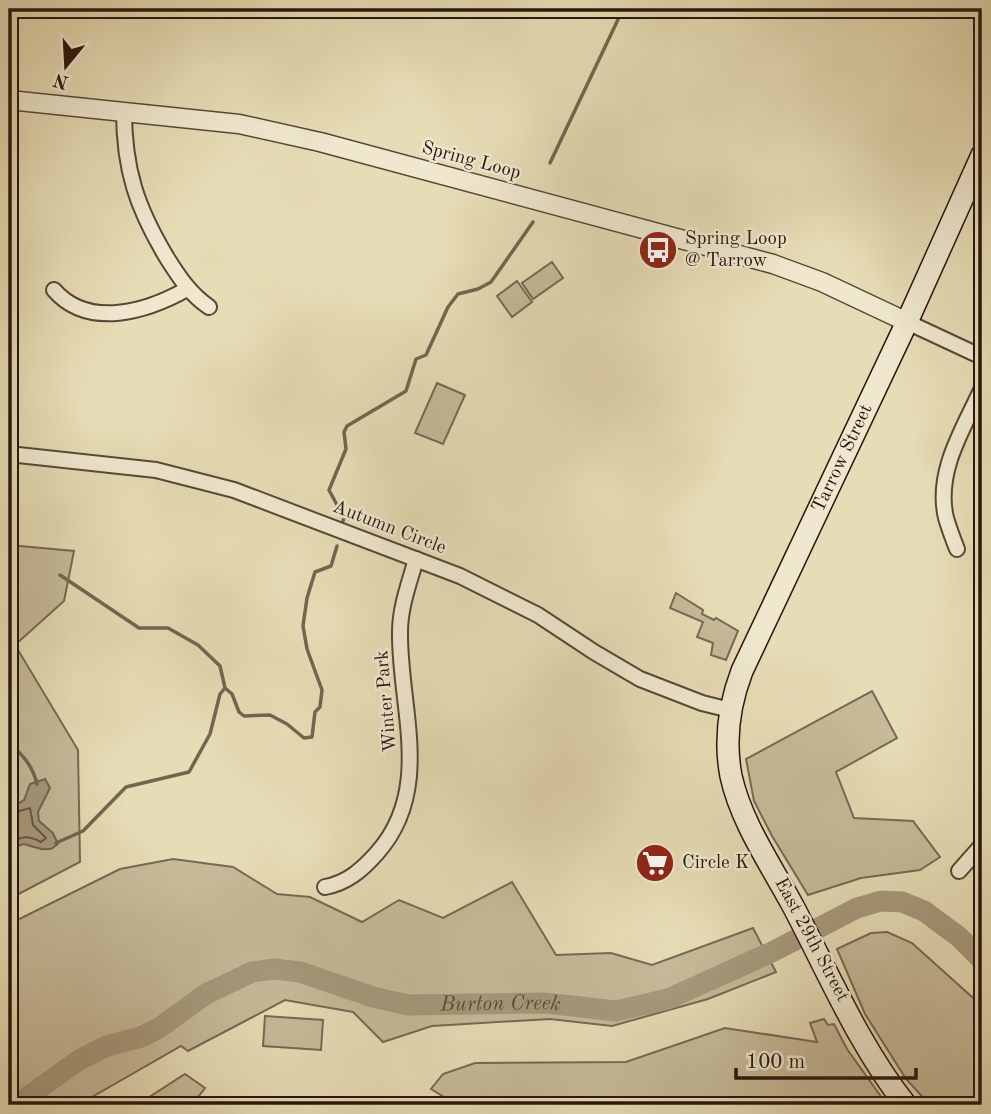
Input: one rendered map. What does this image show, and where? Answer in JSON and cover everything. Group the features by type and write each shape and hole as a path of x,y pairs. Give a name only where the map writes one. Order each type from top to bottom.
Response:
{"main road":[{"name":"Tarrow Street","path":"730,768 727,731 730,710 742,671 907,322 982,155"},
{"name":"East 29th Street","path":"730,768 749,823 878,1066 906,1105"}],"street":[{"name":"Spring Loop","path":"9,100 239,124 320,142 726,249 822,282 907,322"},
{"path":"124,111 126,157 135,196 156,239 187,289 209,307"},
{"path":"54,290 62,300 81,311 118,313 150,307 187,289"},
{"path":"907,322 982,357"},
{"path":"957,549 945,506 946,470 982,388"},
{"name":"Autumn Circle","path":"9,454 126,466 202,480 234,490 416,559 506,597 640,679 685,697 730,710"},
{"name":"Winter Park","path":"325,887 342,884 369,863 386,844 407,792 411,741 400,632 401,610 416,559"},
{"path":"959,870 982,845"}],"shaded area":[{"path":"552,262 563,278 533,299 522,283"},
{"path":"517,281 532,302 512,317 497,296"},
{"path":"437,383 465,395 443,444 415,433"},
{"path":"9,545 74,551 64,601 15,645 78,750 80,862 9,899"},
{"path":"676,593 703,610 702,614 714,620 716,618 738,631 726,660 711,655 713,643 697,637 703,622 670,608"},
{"path":"872,691 897,738 836,772 854,818 913,821 940,857 920,870 861,878 808,895 754,801 746,759"},
{"path":"173,859 233,867 277,894 310,897 362,922 399,900 443,918 512,882 556,955 611,953 652,965 753,928 776,972 708,999 612,1026 550,1019 432,1026 383,1042 353,1012 285,1000 188,1051 181,1046 92,1097 92,1101 83,1105 9,1105 9,924 120,869"},
{"path":"887,932 912,943 982,1006 982,1105 930,1105 906,1079 865,1014 837,949 871,933"},
{"path":"265,1016 323,1020 321,1050 263,1046"},
{"path":"824,1019 828,1025 834,1024 847,1049 887,1105 457,1105 431,1089 443,1074 475,1063 626,1062 725,1028 817,1042 810,1023"},
{"path":"185,1074 205,1088 192,1105 137,1105"}],"water":[{"path":"45,779 50,788 38,812 39,821 53,833 58,844 51,849 40,849 24,844 9,851 9,809 24,800 30,784"}],"waterway":[{"path":"550,163 623,9"},
{"path":"343,521 344,518 329,490 346,449 344,432 347,426 406,391 416,359 426,355 448,307 458,294 478,289 491,282 533,222"},
{"path":"60,575 139,628 168,628 198,645 220,666 225,688 232,694 239,712 244,716 270,715 304,738 312,737 315,712 320,707 322,690 307,649 303,626 307,598 315,572 331,566 337,546"},
{"path":"56,843 83,831 126,787 189,772 210,734 220,694 225,688"},
{"path":"9,743 26,761 37,784"},
{"name":"Burton Creek","path":"16,1105 79,1060 107,1046 141,1037 159,1028 206,994 252,972 274,969 300,972 373,997 408,1005 545,1003 616,1011 668,999 772,952 857,908 881,901 902,902 924,911 959,937 982,960"}],"place":[{"name":"Spring Loop @ Tarrow","path":"658,250"},
{"name":"Circle K","path":"655,863"}]}
